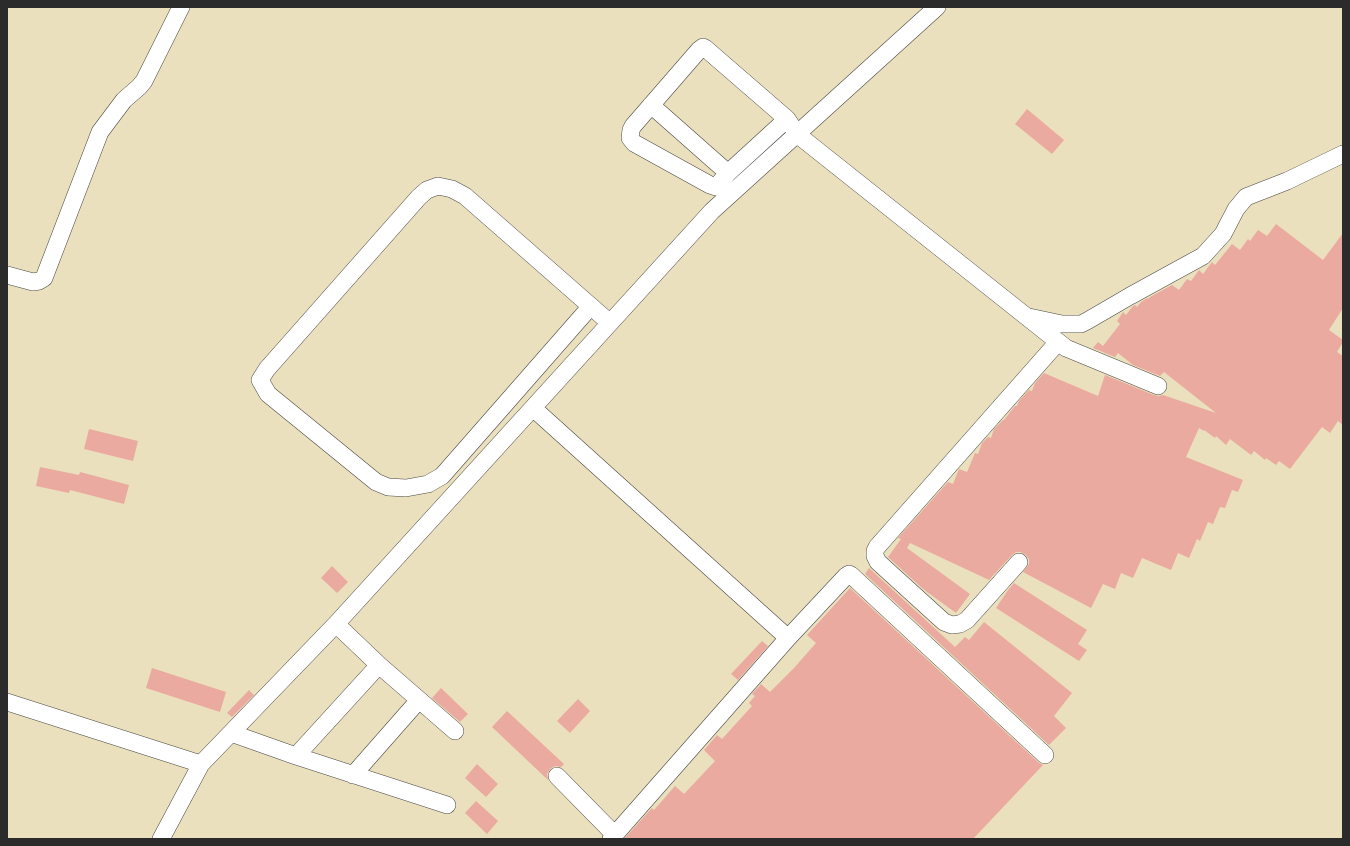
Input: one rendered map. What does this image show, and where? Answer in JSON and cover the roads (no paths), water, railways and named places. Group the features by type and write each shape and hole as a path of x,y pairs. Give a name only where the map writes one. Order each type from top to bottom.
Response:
{"street":[{"path":"7,275 33,282 44,278 100,132 124,100 144,81 181,7"},
{"path":"161,839 201,764 336,624 712,211 798,135 937,7"},
{"path":"787,119 716,187 632,141 630,138 631,130 699,50 703,47 708,49 787,119 798,135 1066,348 1158,386"},
{"path":"652,105 728,174"},
{"path":"1025,316 1062,324 1077,324 1087,321 1203,256 1223,234 1236,209 1246,197 1343,154"},
{"path":"591,306 442,476 428,484 406,488 388,487 376,482 268,394 260,380 267,369 419,197 427,190 438,186 452,188 465,196 591,306 610,323"},
{"path":"1019,562 967,620 960,624 952,625 944,622 878,562 875,556 875,551 877,546 1058,342"},
{"path":"533,408 788,638"},
{"path":"557,776 613,837 788,638 847,575 851,575 1045,755"},
{"path":"336,624 379,665 455,731"},
{"path":"296,756 379,665"},
{"path":"353,775 419,700"},
{"path":"7,702 201,764"},
{"path":"231,733 296,756 447,805"}]}
